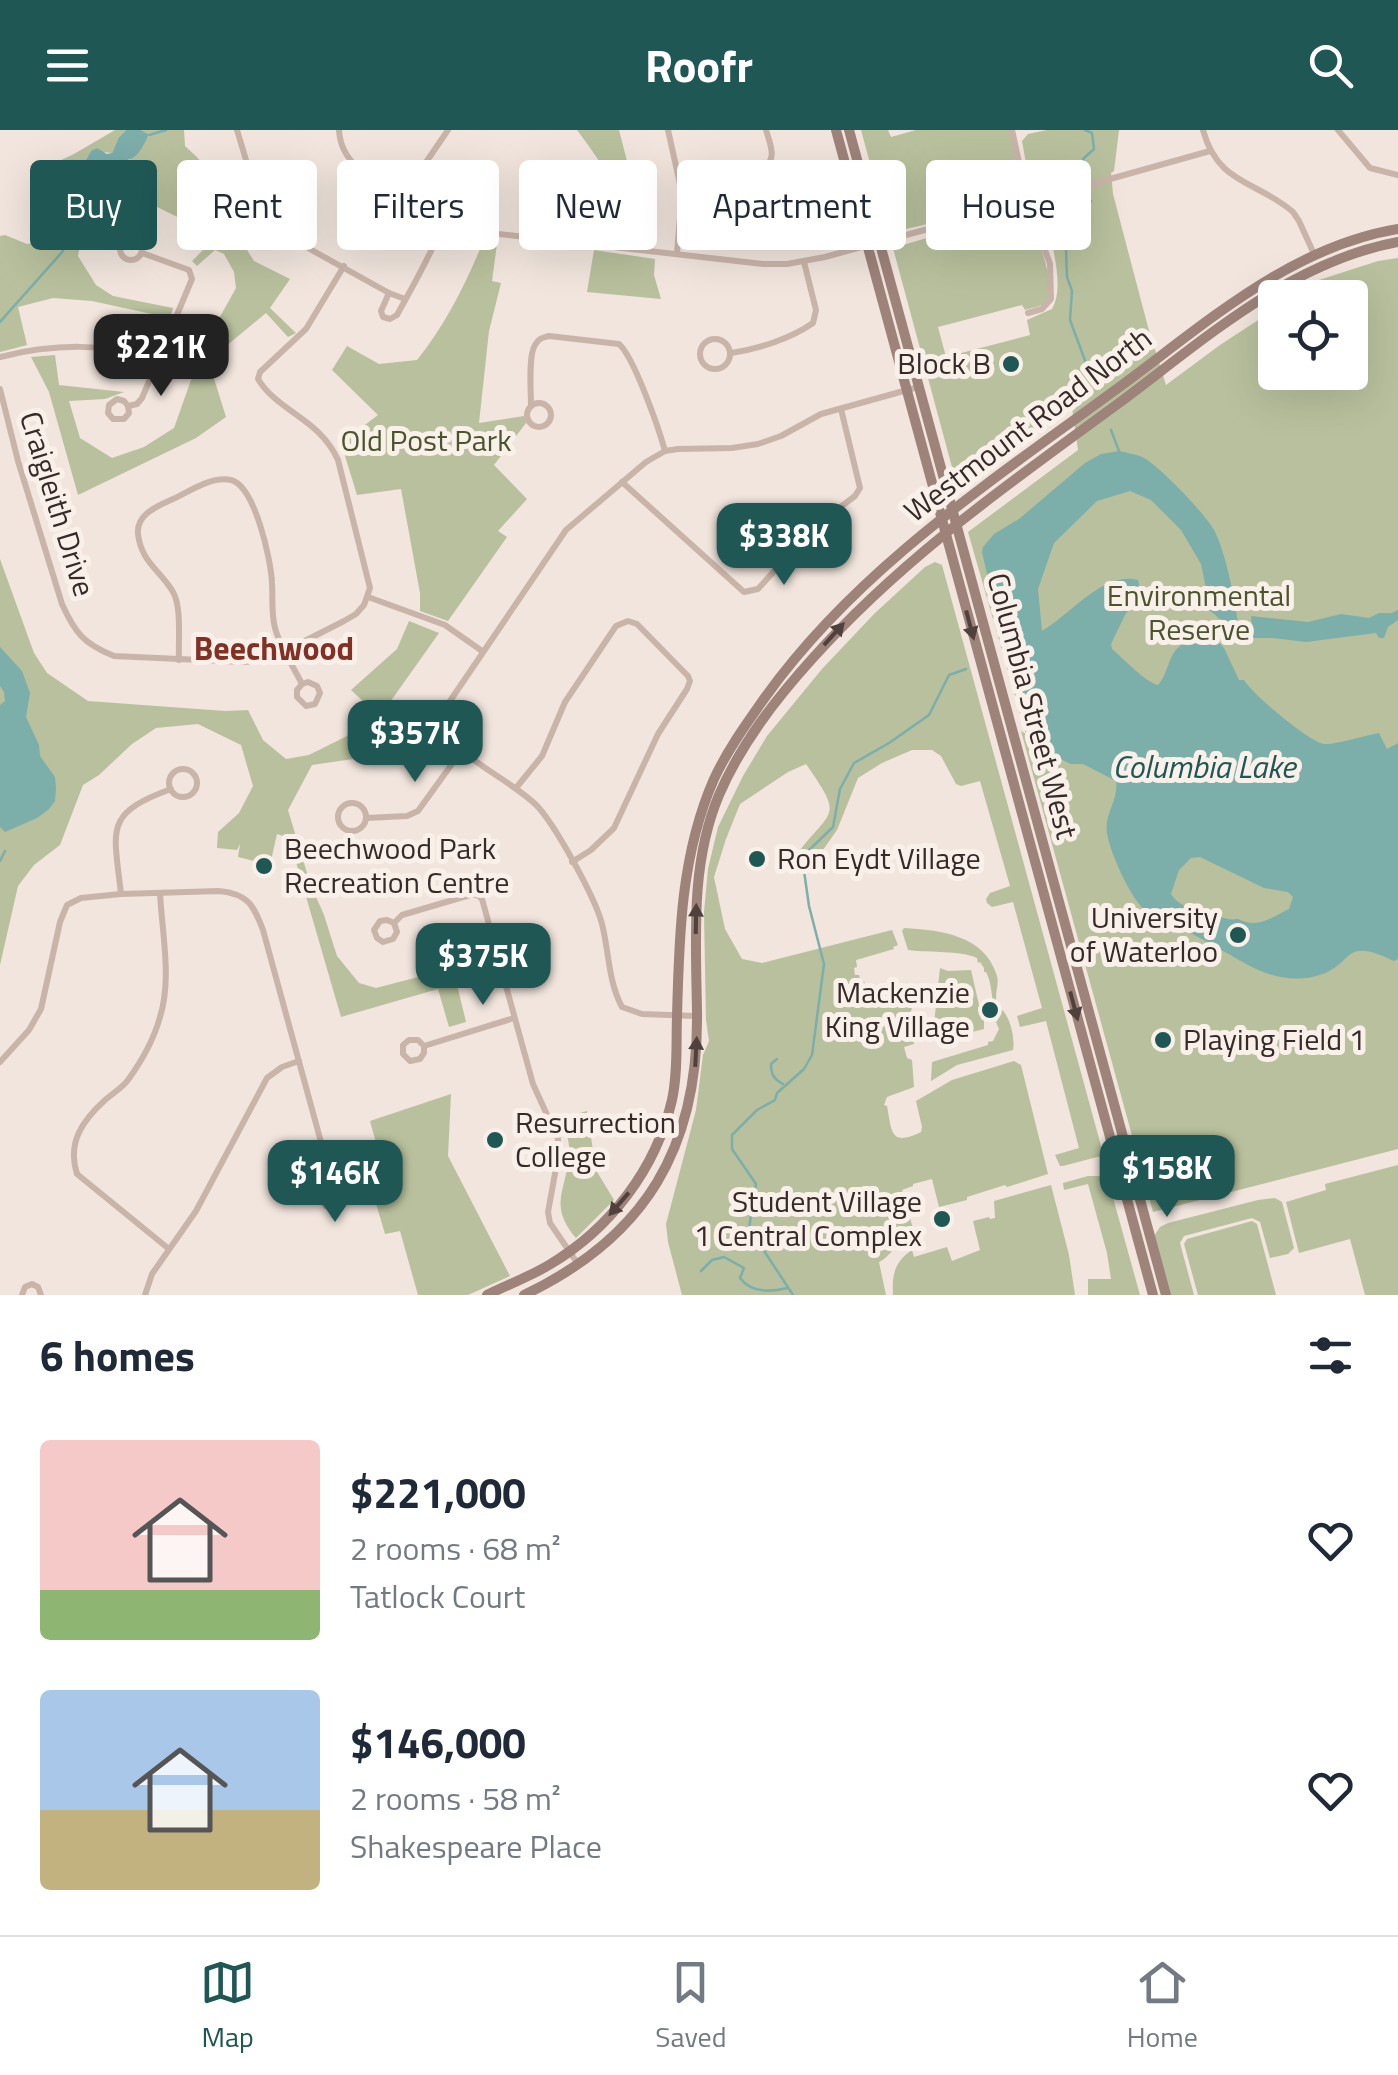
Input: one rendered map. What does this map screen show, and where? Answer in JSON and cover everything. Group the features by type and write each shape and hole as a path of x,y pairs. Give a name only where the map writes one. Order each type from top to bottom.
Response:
{"main road":[{"name":"Columbia Street West","path":"836,130 846,160"},
{"name":"Columbia Street West","path":"849,130 856,160"},
{"name":"Westmount Road North","path":"955,517 1258,285 1314,254 1357,238 1398,230"},
{"name":"Westmount Road North","path":"487,1295 550,1264 596,1229 642,1176 656,1149 672,1098 676,1068 685,876 701,810 736,737 780,676 828,620 882,568 1284,285 1335,260 1398,242"},
{"name":"Columbia Street West","path":"876,250 944,525 1153,1295"},
{"name":"Columbia Street West","path":"913,388 955,517 1166,1295"},
{"name":"Westmount Road North","path":"524,1295 579,1265 613,1237 667,1166 693,1087 698,878 704,844 720,792 743,749 767,712 852,614 944,525"}],"street":[{"path":"232,130 268,220 290,238 405,299"},
{"path":"339,130 350,160"},
{"path":"427,160 448,130"},
{"path":"668,130 677,165"},
{"path":"766,130 770,160"},
{"path":"1012,130 1019,160"},
{"path":"1203,130 1210,152 1228,173 1293,212 1314,254"},
{"path":"1338,130 1370,168 1398,175"},
{"path":"1091,185 1210,152"},
{"path":"389,293 381,311 383,317 390,319 397,315 433,250"},
{"path":"647,250 763,264 804,262 848,250"},
{"path":"1028,312 1047,305 1050,299 1052,280 1046,250"},
{"path":"128,406 142,398 192,279 189,270 142,253"},
{"path":"730,353 770,343 813,323 816,310 804,262"},
{"path":"344,266 306,329 260,372 258,379 332,447 369,583 368,597 446,625 482,652"},
{"path":"530,406 532,354 538,340 549,336 617,343 630,360 665,452"},
{"path":"712,339 726,343 730,353 728,362 717,368 707,367 700,359 702,346 712,339"},
{"path":"0,357 50,346 126,350 158,357"},
{"path":"697,1016 642,1014 622,1007 612,984 597,908 554,829 538,806 462,750 449,735 448,704 566,530 646,462 678,449 758,444 822,414 913,388"},
{"name":"Craigleith Drive","path":"0,389 62,604 72,626 88,643 114,656 262,660 356,614 368,597"},
{"path":"622,482 744,592 758,590 814,528 860,488 841,408"},
{"path":"178,660 178,602 144,553 138,532 140,520 210,481 232,480 245,489 258,518 272,581 276,633 302,684"},
{"path":"516,788 542,756 565,702 616,626 628,621 636,624 688,676 687,690 658,734 614,828 572,862"},
{"path":"366,818 418,812 462,750"},
{"path":"180,770 189,770 197,780 195,792 189,796 179,797 170,789 171,776 180,770"},
{"path":"121,894 118,821 133,806 170,789"},
{"path":"352,803 362,808 366,818 361,828 349,831 341,826 337,815 342,806 352,803"},
{"path":"160,893 166,986 160,1017 126,1084 90,1115 72,1148 77,1174 170,1249"},
{"path":"0,1062 41,1010 67,905 81,898 121,894 234,893 246,899 263,930 318,1127 329,1190"},
{"path":"394,923 402,915 470,895 482,900 533,1084 558,1139 548,1212 550,1223 579,1265"},
{"path":"424,1046 514,1018"},
{"path":"145,1295 152,1274 196,1211 267,1078 299,1061"},
{"path":"22,1295 25,1287 32,1284 41,1295"}],"green space":[{"path":"115,130 126,130 112,153 91,151 86,160 61,160"},
{"path":"141,130 184,130 185,146 199,160 177,160 176,216 157,206 157,160 130,160 149,136"},
{"path":"577,130 619,130 627,160 598,160"},
{"path":"861,130 888,130 891,137 916,130 1010,130 1016,160 926,160 926,224 906,229 906,160 869,160"},
{"name":"Environmental Reserve","path":"1047,130 1119,130 1111,173 1113,194 1166,385 1258,320 1258,390 1368,390 1368,280 1319,280 1398,258 1398,1149 1153,1212 968,532 1078,450 1072,408 969,482 956,482 894,250 906,250 906,244 926,238 926,250 1041,250 1049,283 1047,301 1025,310 1022,305 938,327 946,357 1030,335 1027,320 1052,309 1055,301 1053,250 1091,250 1091,160 1025,160 1022,141 1028,134"},
{"path":"0,236 27,244 30,250 79,250 78,256 96,285 113,296 173,308 170,318 92,301 53,298 18,307 27,345 0,352"},
{"path":"203,250 215,250 197,266 192,261"},
{"path":"215,250 247,250 254,261 290,279 270,308 296,333 288,337 266,313 219,352 212,372 226,417 196,438 78,495 49,392 31,357 55,355 59,385 124,392 105,399 69,401 80,438 112,458 144,447 174,428 202,349 236,288 234,272 224,254"},
{"name":"Old Post Park","path":"480,250 496,250 492,281 501,283 489,331 479,423 524,416 526,423 494,465 527,499 498,531 507,537 448,621 420,611 401,489 357,495 341,443 378,415 332,370 347,346 379,364 417,360"},
{"path":"594,250 655,259 654,275 661,299 587,292"},
{"path":"0,559 34,653 47,673 88,701 248,710 263,740 286,759 309,755 347,736 367,705 351,690 397,649 409,621 439,633 383,712 401,752 312,765 288,810 337,956 359,983 376,988 453,968 466,1022 449,1027 438,989 341,1017 289,838 277,834 270,865 238,857 240,844 237,850 217,848 218,832 239,813 253,786 241,745 198,724 156,728 83,785 60,845 34,865 18,886 0,965"},
{"path":"935,562 942,565 1103,1153 1063,1166 1055,1155 1079,1148 1046,1021 1020,1027 1017,1016 1042,1008 1013,902 992,907 987,903 990,893 1010,886 980,781 956,784 941,756 932,750 912,750 858,778 837,830 818,857 796,855 829,812 826,795 806,764 740,804 726,839 714,877 725,929 742,959 762,963 892,930 898,945 894,949 856,960 854,968 855,975 859,975 866,988 870,987 873,995 910,984 917,996 911,1015 914,1044 904,1047 907,1058 912,1060 914,1087 887,1097 884,1105 894,1134 903,1138 921,1132 916,1101 952,1080 1014,1061 1021,1065 1048,1174 939,1207 932,1179 902,1190 914,1232 879,1262 886,1295 682,1295 666,1224 696,1110 703,1055 709,1041 704,912 708,869 718,827 767,736 874,614"},
{"path":"904,928 960,937 982,951 997,976 996,999 1010,1025 1013,1050 957,1065 931,1081 932,1062 988,1045 999,1029 998,1020 988,976 977,958 908,950"},
{"path":"940,968 971,970 984,1012 984,1029 932,1042"},
{"path":"451,1094 448,1156 510,1276 468,1295 418,1295 400,1231 385,1234 375,1200 389,1196 393,1204 370,1121"},
{"path":"587,1111 596,1170 614,1200 576,1238 567,1226 561,1205 569,1147 560,1119"},
{"path":"1398,1165 1398,1295 1365,1295 1350,1239 1299,1253 1286,1202 1326,1190 1325,1184"},
{"path":"1107,1176 1140,1295 1088,1295 1088,1279 1111,1279 1107,1253 1088,1184 1064,1190 1063,1183"},
{"path":"1051,1185 1075,1295 893,1295 895,1270 912,1250 914,1257 947,1247 952,1261 980,1250 973,1221 995,1218 994,1201"},
{"path":"1275,1198 1282,1202 1294,1248 1288,1254 1270,1258 1260,1222 1252,1218 1184,1236 1180,1243 1194,1295 1170,1295 1154,1236 1160,1227"},
{"path":"1252,1221 1257,1224 1276,1295 1198,1295 1184,1244 1187,1239"}],"water":[{"path":"126,130 141,130 149,135 135,156 127,160 86,160 97,148 112,153"},
{"name":"Columbia Lake","path":"1119,451 1150,462 1209,523 1226,565 1239,630 1231,630 1207,609 1201,564 1181,530 1151,500 1130,491 1097,501 1054,543 1038,589 1042,631 1099,588 1125,579 1138,580 1141,594 1111,644 1147,680 1158,685 1176,650 1208,631 1224,648 1239,680 1244,680 1306,735 1329,744 1379,733 1387,749 1398,743 1398,959 1355,952 1326,973 1280,977 1153,916 1133,895 1109,841 1107,826 1116,781 1083,764 1071,764 1056,757 1029,734 1012,666 1006,657 983,547 994,534 1101,454","holes":["1200,857 1264,888 1288,892 1293,897 1289,909 1258,923 1191,908 1171,894 1179,870 1191,858"]},
{"path":"1398,610 1398,620 1388,627 1384,638 1376,633 1306,642 1253,638 1251,616 1308,622 1341,614 1369,618"},
{"path":"0,647 22,671 30,693 26,717 40,756 55,777 56,789 55,801 49,809 5,832 0,827 0,705 5,701 0,686"}],"waterway":[{"path":"149,135 166,130"},
{"path":"1084,160 1094,149 1092,133 1085,130"},
{"path":"0,322 63,250"},
{"path":"1066,250 1072,291 1070,320 1093,382"},
{"path":"1111,430 1119,451"},
{"path":"793,1295 749,1228 756,1184 732,1149 732,1135 757,1110 775,1100 812,1055 824,964 809,906 804,871 806,853 833,827 840,789 854,763 929,715 949,675 966,669"},
{"path":"0,861 5,851"},
{"path":"777,1059 771,1064 772,1071 783,1084"},
{"path":"701,1271 712,1260 724,1257 744,1268 740,1278 755,1289 787,1288"}],"place":[{"name":"Block B","path":"1011,364"},
{"name":"Ron Eydt Village","path":"757,859"},
{"name":"Beechwood Park Recreation Centre","path":"264,866"},
{"name":"University of Waterloo","path":"1238,935"},
{"name":"Mackenzie King Village","path":"990,1010"},
{"name":"Playing Field 1","path":"1163,1040"},
{"name":"Resurrection College","path":"495,1140"},
{"name":"Student Village 1 Central Complex","path":"942,1219"}],"district":[{"name":"Beechwood","path":"274,649"}]}
